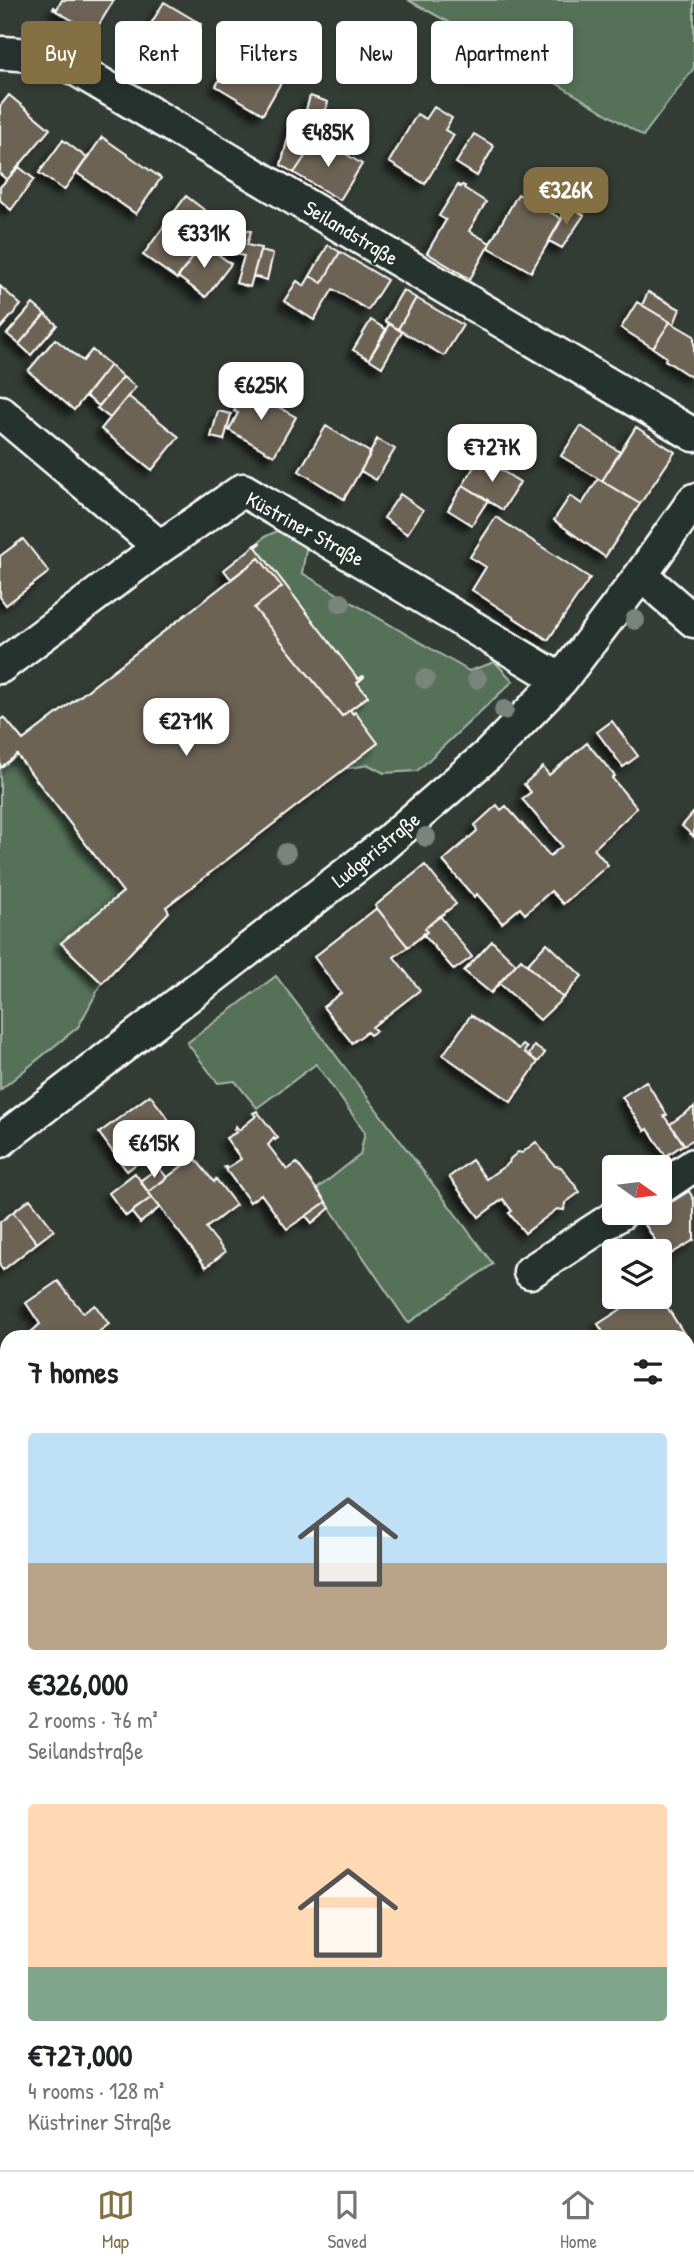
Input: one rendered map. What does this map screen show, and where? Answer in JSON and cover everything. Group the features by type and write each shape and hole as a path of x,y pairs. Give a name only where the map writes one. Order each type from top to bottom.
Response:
{"street":[{"name":"Seilandstraße","path":"0,53 37,56 69,65 694,435"},
{"path":"0,412 160,547 0,667"},
{"name":"Küstriner Straße","path":"160,547 243,490 561,680"},
{"name":"Ludgeristraße","path":"0,1141 380,848 490,753 561,680 694,500"},
{"path":"641,575 694,621"},
{"path":"672,1180 694,1165"},
{"path":"530,1272 602,1225"}],"green space":[{"path":"408,0 694,0 694,68 643,136 557,84 573,84 573,21 447,21"},
{"path":"277,531 288,533 307,544 302,573 469,671 495,662 513,681 417,771 384,773 369,765 344,769 378,743 350,710 368,697 357,683 364,677 358,679 256,547 264,537"},
{"path":"17,755 123,892 61,943 102,983 78,1027 0,1090 0,768"},
{"path":"276,976 493,1264 408,1323 317,1189 360,1155 365,1132 316,1064 257,1108 235,1081 218,1083 187,1043"}],"building":[{"path":"62,0 114,0 101,21 74,21 53,9 57,9"},
{"path":"164,2 196,21 153,21"},
{"path":"217,84 280,84 263,114 216,86"},
{"path":"9,95 50,129 7,180 0,174 0,106"},
{"path":"310,96 328,102 318,137 294,173 281,165 294,114 304,117"},
{"path":"434,107 452,118 445,130 454,135 425,184 389,162 417,114 426,119"},
{"path":"474,134 494,146 477,176 456,163"},
{"path":"102,137 161,178 136,214 77,173"},
{"path":"318,137 362,164 340,200 294,173"},
{"path":"63,140 87,158 64,190 39,173"},
{"path":"19,167 34,179 11,210 0,200 0,187"},
{"path":"458,185 465,186 464,188 486,202 469,231 490,243 470,279 427,253 446,220 439,216"},
{"path":"518,194 562,219 531,272 488,247"},
{"path":"186,196 219,221 177,279 143,255"},
{"path":"568,206 584,215 562,248 549,241"},
{"path":"238,228 251,231 247,245 261,248 250,287 236,283 244,256 231,253"},
{"path":"203,243 231,264 206,297 178,277"},
{"path":"328,245 340,252 322,283 310,276"},
{"path":"260,251 273,254 267,280 253,276"},
{"path":"340,252 387,280 368,310 333,289 314,320 284,301 297,281 304,286 310,276 322,283"},
{"path":"0,286 21,305 0,329"},
{"path":"403,290 416,298 398,329 385,321"},
{"path":"648,292 680,309 674,324 642,305"},
{"path":"416,298 463,325 444,356 398,329"},
{"path":"637,302 670,322 653,348 621,328"},
{"path":"33,304 45,314 19,344 7,334"},
{"path":"45,314 57,325 31,355 19,344"},
{"path":"371,320 387,330 369,359 353,350"},
{"path":"670,322 694,336 694,379 665,360 666,357 653,348"},
{"path":"389,324 402,332 382,367 369,359"},
{"path":"55,339 83,361 92,350 110,365 74,410 28,371"},
{"path":"110,365 123,377 99,406 86,396"},
{"path":"123,377 136,387 110,418 97,408"},
{"path":"247,389 296,417 274,456 229,430 238,413 234,411"},
{"path":"128,396 179,437 152,470 101,429"},
{"path":"218,411 231,414 224,440 211,437"},
{"path":"326,426 371,453 344,499 299,471"},
{"path":"581,426 620,452 602,481 561,456"},
{"path":"636,427 675,452 640,504 602,481"},
{"path":"377,439 395,449 376,480 361,471"},
{"path":"480,457 520,482 503,510 463,485"},
{"path":"598,479 640,504 605,557 554,520 570,496 582,504"},
{"path":"463,485 488,500 472,525 448,510"},
{"path":"400,494 423,510 407,534 384,518"},
{"path":"496,517 590,578 548,640 472,590 486,567 470,557"},
{"path":"23,539 49,572 6,605 0,597 0,556"},
{"path":"259,542 256,547 358,679 364,677 357,683 368,696 342,716 254,608 282,587 259,558 231,579 224,570"},
{"path":"259,558 282,587 254,608 342,716 350,710 353,714 355,712 378,743 166,907 169,912 102,983 61,943 123,892 17,755 0,768 0,720 4,717 23,740"},
{"path":"612,721 638,756 623,767 597,732"},
{"path":"587,743 637,808 594,849 608,865 563,904 551,891 525,914 520,908 502,923 477,894 474,897 443,861 477,831 475,825 497,805 501,810 506,806 550,856 562,846 522,799 531,792 524,784 543,767 549,775"},
{"path":"694,812 694,837 682,826"},
{"path":"425,865 456,904 425,928 427,932 408,947 375,906"},
{"path":"377,908 408,947 394,957 420,990 372,1027 376,1031 370,1035 367,1032 352,1043 323,1007 341,993 314,957"},
{"path":"440,916 472,957 454,970 423,934 427,932 425,928"},
{"path":"492,941 516,964 491,993 464,971"},
{"path":"547,943 582,976 563,998 527,965"},
{"path":"521,959 563,998 540,1020 499,983"},
{"path":"471,1015 519,1049 523,1045 527,1048 524,1052 538,1062 511,1102 443,1055"},
{"path":"534,1046 545,1053 538,1062 529,1055"},
{"path":"646,1081 667,1115 664,1116 684,1144 665,1155 622,1097"},
{"path":"150,1095 178,1132 127,1171 99,1133"},
{"path":"694,1107 694,1139 684,1145 670,1124"},
{"path":"257,1111 278,1138 274,1138 268,1145 287,1170 297,1163 326,1202 287,1229 261,1194 250,1202 224,1167 227,1168 241,1159 226,1138 237,1132 234,1129 236,1126 239,1130 256,1116 253,1113"},
{"path":"536,1142 555,1166 561,1167 580,1192 565,1203 564,1210 557,1209 525,1233 509,1213 512,1211 503,1199 479,1217 449,1177 472,1160 486,1179 509,1163 518,1152 522,1153"},
{"path":"194,1157 236,1205 206,1228 225,1252 206,1267 148,1192"},
{"path":"159,1167 167,1178 148,1192 140,1181"},
{"path":"135,1173 152,1197 126,1216 109,1193"},
{"path":"689,1191 694,1200 694,1240 672,1253 672,1239 654,1239 645,1225 672,1225 673,1201"},
{"path":"152,1197 160,1207 140,1223 131,1212"},
{"path":"30,1199 54,1230 37,1243 13,1212"},
{"path":"326,1202 330,1208 312,1223 306,1216"},
{"path":"13,1212 37,1243 3,1270 0,1266 0,1222"},
{"path":"58,1281 83,1313 95,1305 109,1324 101,1330 33,1330 40,1324 26,1303"},
{"path":"621,1309 668,1309 682,1330 602,1330 598,1324"}]}
